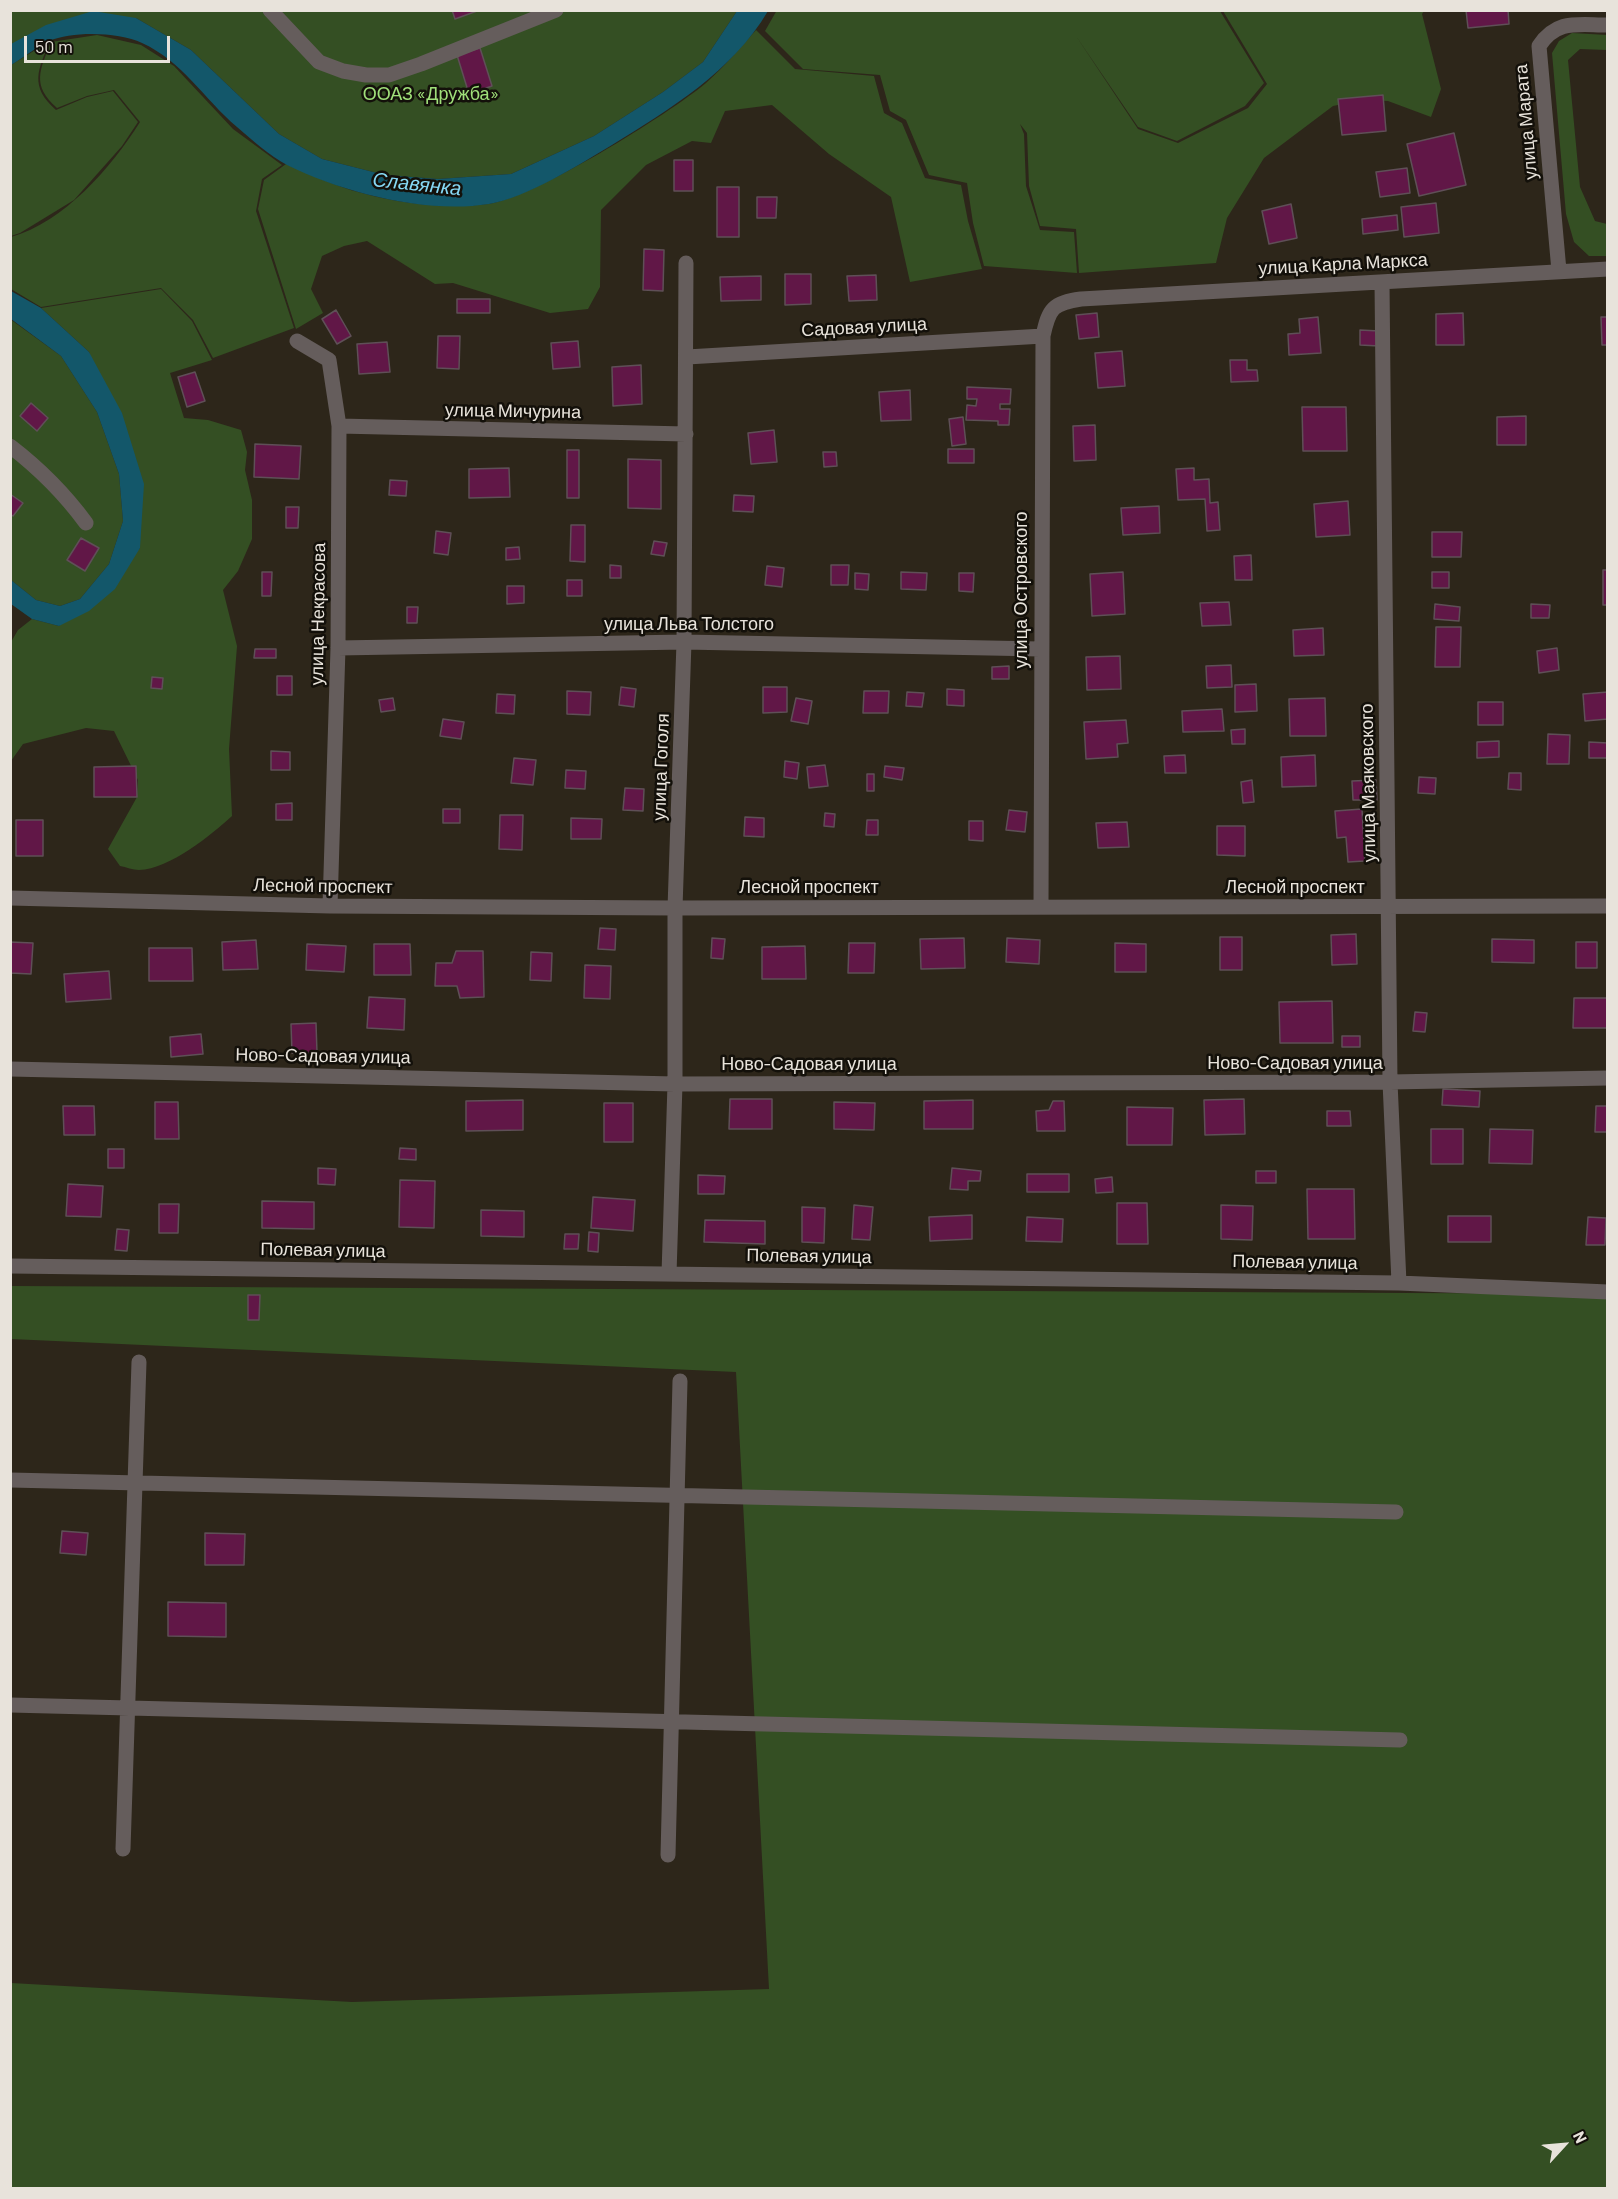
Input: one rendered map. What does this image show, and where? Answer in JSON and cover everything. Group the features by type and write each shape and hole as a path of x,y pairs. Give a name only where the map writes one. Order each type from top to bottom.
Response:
{"street":[{"path":"270,10 320,62 343,71 366,75 389,75 410,68 556,10"},
{"name":"улица Марата","path":"1559,271 1539,46 1548,32 1565,25 1608,25"},
{"name":"улица Гоголя","path":"669,1274 675,1084 675,908 684,642 686,263"},
{"name":"улица Карла Маркса","path":"1081,298 1608,269"},
{"name":"улица Маяковского","path":"1382,282 1390,1082 1399,1283"},
{"name":"улица Островского","path":"1041,906 1042,336 1048,313 1062,302 1081,298"},
{"name":"Садовая улица","path":"687,357 1042,336"},
{"name":"улица Некрасова","path":"297,341 329,360 339,426 338,648 330,906"},
{"name":"улица Мичурина","path":"339,426 686,434"},
{"path":"10,446 50,479 86,524"},
{"name":"улица Льва Толстого","path":"338,648 684,642 1040,649"},
{"name":"Лесной проспект","path":"10,898 330,906 675,908 1608,906"},
{"name":"Ново-Садовая улица","path":"10,1069 675,1084 1390,1082 1608,1078"},
{"name":"Полевая улица","path":"10,1266 1399,1283 1608,1293"},
{"path":"123,1849 139,1362"},
{"path":"668,1855 680,1381"},
{"path":"10,1480 1396,1512"},
{"path":"10,1705 1400,1740"}],"green space":[{"name":"ООАЗ «Дружба»","path":"11,10 737,11 703,62 663,92 594,136 511,174 438,179 385,175 322,159 279,134 191,50 136,18 11,44"},
{"path":"777,10 1220,11 1264,83 1245,106 1177,141 1138,127 1076,36 1138,129 1178,143 1248,108 1267,84 1223,11 1424,11 1422,14 1441,89 1431,117 1388,101 1362,100 1333,106 1264,158 1227,218 1216,263 1079,273 1076,229 1040,226 1029,186 1027,133 1020,124 1024,134 1026,186 1040,230 1074,232 1077,273 984,266 973,223 967,183 929,175 906,120 890,111 880,75 803,69 765,31"},
{"path":"756,30 795,69 874,76 884,113 902,123 925,178 961,185 968,221 982,269 910,282 891,197 829,154 772,105 725,111 711,143 692,141 646,165 601,210 600,287 588,309 550,313 453,283 435,284 367,241 344,246 322,256 311,289 323,313 296,329 258,209 264,180 286,164 333,184 377,197 441,206 488,204 536,187 600,153 663,114 706,83"},
{"path":"1572,33 1607,35 1607,50 1580,49 1568,60 1580,187 1595,221 1607,224 1607,256 1589,256 1574,242 1566,214 1552,53 1559,41"},
{"path":"97,35 141,45 174,66 233,129 282,165 262,179 256,211 294,328 213,358 193,320 161,288 41,307 11,289 11,237 31,230 49,219 84,191 115,157 140,122 114,90 87,96 57,108 44,92 40,77 41,69 51,42"},
{"path":"50,41 38,77 42,93 56,110 87,97 113,91 138,122 122,146 74,200 20,233 11,236 11,65"},
{"path":"161,289 192,321 212,360 170,373 184,418 208,420 241,430 247,452 245,470 252,500 252,539 238,571 223,590 237,646 229,749 232,816 202,841 177,857 151,868 134,870 120,866 108,849 137,797 138,780 114,731 86,728 23,744 11,761 11,642 18,630 32,619 59,626 140,548 89,352 41,308"},
{"path":"10,319 61,356 97,412 119,474 123,521 109,564 80,599 60,606 36,600 11,580"},
{"path":"11,1286 1607,1294 1607,2188 11,2188 11,1983 352,2002 769,1989 736,1372 11,1339"}],"water":[{"name":"Славянка","path":"93,11 136,18 191,50 279,134 322,159 385,175 438,179 511,174 594,136 663,92 703,62 737,11 768,11 737,53 718,71 677,103 612,145 536,188 504,201 465,206 439,206 386,199 359,192 287,165 237,127 169,60 132,39 96,34 59,38 44,43 11,65 11,44 46,25"},
{"path":"11,291 41,308 89,352 122,413 144,484 140,548 115,589 89,611 59,626 32,619 11,604 11,580 36,600 60,606 80,599 109,564 123,521 119,474 97,412 61,356 11,319"}],"building":[{"path":"452,10 477,10 477,11 455,19"},
{"path":"1466,10 1508,10 1509,24 1468,28"},
{"path":"480,48 492,86 469,94 457,55"},
{"path":"1383,95 1386,131 1342,135 1338,99"},
{"path":"1454,133 1466,185 1419,196 1407,144"},
{"path":"674,160 693,160 693,191 674,191"},
{"path":"1407,168 1410,193 1380,197 1376,172"},
{"path":"717,187 739,187 739,237 717,237"},
{"path":"757,197 777,197 776,218 757,218"},
{"path":"1436,203 1439,233 1404,237 1401,207"},
{"path":"1291,204 1297,238 1269,244 1262,211"},
{"path":"1397,215 1398,230 1363,234 1362,219"},
{"path":"644,249 664,250 663,291 643,290"},
{"path":"785,274 811,274 811,304 785,305"},
{"path":"876,275 877,300 849,301 847,276"},
{"path":"761,276 761,300 721,301 720,277"},
{"path":"457,299 490,299 490,313 457,313"},
{"path":"336,310 351,336 337,344 322,319"},
{"path":"1097,313 1099,337 1079,339 1076,315"},
{"path":"1463,313 1464,345 1436,345 1436,314"},
{"path":"1318,317 1321,353 1289,355 1288,334 1300,333 1299,319"},
{"path":"1601,317 1608,317 1608,345 1602,345"},
{"path":"1360,330 1379,331 1379,346 1360,345"},
{"path":"438,336 460,336 459,369 437,368"},
{"path":"578,341 580,367 553,369 551,343"},
{"path":"387,342 390,372 359,374 357,344"},
{"path":"1122,351 1125,386 1098,388 1095,353"},
{"path":"1230,360 1247,360 1247,370 1257,370 1258,381 1231,382"},
{"path":"641,365 642,404 613,406 612,367"},
{"path":"195,372 205,401 187,407 178,377"},
{"path":"967,387 1011,389 1010,404 1000,404 1000,409 1010,409 1009,425 998,425 998,421 966,420 967,405 976,406 977,399 967,399"},
{"path":"910,390 911,420 881,421 879,392"},
{"path":"31,403 48,418 37,431 20,416"},
{"path":"1302,407 1346,407 1347,451 1303,451"},
{"path":"1526,416 1526,445 1497,445 1497,417"},
{"path":"963,417 966,444 952,446 949,419"},
{"path":"1095,425 1096,460 1074,461 1073,426"},
{"path":"774,430 777,462 751,464 748,433"},
{"path":"255,444 301,446 299,479 254,477"},
{"path":"948,449 974,449 974,463 948,463"},
{"path":"567,450 579,450 579,498 567,498"},
{"path":"823,452 836,452 837,466 824,467"},
{"path":"628,459 661,460 661,509 628,508"},
{"path":"509,468 510,497 469,498 469,469"},
{"path":"1194,468 1194,480 1209,479 1210,503 1218,502 1220,530 1207,531 1205,499 1178,500 1176,469"},
{"path":"390,480 407,481 406,496 389,495"},
{"path":"10,494 23,503 13,516 10,514"},
{"path":"734,495 754,496 753,512 733,511"},
{"path":"1348,501 1350,535 1316,537 1314,504"},
{"path":"1159,506 1160,533 1123,535 1121,508"},
{"path":"286,507 299,507 298,528 286,528"},
{"path":"571,525 585,525 585,562 570,561"},
{"path":"436,531 451,533 448,555 434,553"},
{"path":"1432,532 1462,532 1461,557 1432,557"},
{"path":"81,538 99,548 85,571 67,560"},
{"path":"654,541 667,543 664,556 651,554"},
{"path":"519,547 520,559 506,560 506,548"},
{"path":"1251,555 1252,580 1235,580 1234,556"},
{"path":"610,565 621,566 621,578 610,578"},
{"path":"831,565 849,565 848,585 831,585"},
{"path":"767,566 784,568 782,587 765,585"},
{"path":"1603,570 1608,570 1608,605 1603,605"},
{"path":"262,572 272,572 271,596 262,596"},
{"path":"901,572 927,573 926,590 901,589"},
{"path":"1123,572 1125,614 1092,616 1090,574"},
{"path":"1432,572 1449,572 1449,588 1432,588"},
{"path":"855,573 869,574 868,590 855,589"},
{"path":"959,573 974,573 973,592 959,591"},
{"path":"567,580 582,580 582,596 567,596"},
{"path":"507,586 524,586 524,603 507,604"},
{"path":"1229,602 1231,625 1202,626 1200,603"},
{"path":"1435,604 1460,607 1459,621 1434,619"},
{"path":"1531,604 1550,605 1549,618 1531,618"},
{"path":"407,607 418,607 417,623 407,623"},
{"path":"1436,627 1461,627 1460,667 1435,667"},
{"path":"1323,628 1324,655 1294,656 1293,630"},
{"path":"1557,648 1559,670 1539,673 1537,651"},
{"path":"255,649 276,649 276,658 254,658"},
{"path":"1120,656 1121,689 1087,690 1086,657"},
{"path":"1231,665 1232,687 1207,688 1206,666"},
{"path":"1009,666 1009,679 992,679 992,667"},
{"path":"277,676 292,676 292,695 277,695"},
{"path":"152,677 163,678 162,689 151,688"},
{"path":"1256,684 1257,711 1235,712 1235,685"},
{"path":"621,687 636,689 634,707 619,705"},
{"path":"763,687 787,687 787,712 763,713"},
{"path":"947,689 964,690 964,706 947,705"},
{"path":"567,691 591,692 590,715 567,714"},
{"path":"864,691 889,691 888,713 863,713"},
{"path":"907,692 924,693 922,707 906,706"},
{"path":"1608,692 1608,719 1585,721 1583,694"},
{"path":"497,694 515,695 514,714 496,713"},
{"path":"393,698 395,710 381,712 379,700"},
{"path":"796,698 812,701 808,724 791,721"},
{"path":"1325,698 1326,736 1290,736 1289,699"},
{"path":"1478,702 1503,702 1503,725 1478,725"},
{"path":"1222,709 1224,731 1183,732 1182,711"},
{"path":"443,719 464,722 461,739 440,736"},
{"path":"1126,720 1128,743 1117,744 1118,757 1086,759 1084,722"},
{"path":"1245,729 1245,744 1232,744 1231,730"},
{"path":"1548,734 1570,735 1569,764 1547,764"},
{"path":"1499,741 1499,757 1477,758 1477,742"},
{"path":"1589,742 1608,743 1608,758 1589,758"},
{"path":"271,751 290,752 290,770 271,770"},
{"path":"1185,755 1186,773 1165,773 1164,756"},
{"path":"1315,755 1316,786 1282,787 1281,757"},
{"path":"514,758 536,760 533,785 511,783"},
{"path":"785,761 799,763 797,779 784,777"},
{"path":"825,765 828,786 809,788 807,767"},
{"path":"136,766 137,797 94,797 94,767"},
{"path":"885,766 904,768 902,780 884,777"},
{"path":"566,770 586,771 585,789 565,788"},
{"path":"1509,773 1521,773 1521,790 1508,789"},
{"path":"867,774 874,774 874,791 867,791"},
{"path":"1419,777 1436,778 1435,794 1418,793"},
{"path":"1252,780 1254,802 1243,803 1241,782"},
{"path":"1376,780 1377,800 1353,800 1352,781"},
{"path":"625,788 644,789 643,811 623,810"},
{"path":"292,803 292,820 276,820 276,804"},
{"path":"443,809 460,809 460,823 443,823"},
{"path":"1362,809 1365,861 1348,862 1346,837 1337,838 1335,811"},
{"path":"1009,810 1027,812 1025,832 1006,830"},
{"path":"825,813 835,814 834,827 824,826"},
{"path":"500,815 523,815 522,850 499,849"},
{"path":"745,817 764,818 764,837 744,836"},
{"path":"571,818 602,819 601,839 571,839"},
{"path":"16,820 43,820 43,856 16,856"},
{"path":"867,820 878,820 878,835 866,835"},
{"path":"969,821 983,821 983,841 969,840"},
{"path":"1127,822 1129,847 1098,848 1096,823"},
{"path":"1217,826 1245,826 1245,856 1217,855"},
{"path":"600,928 616,929 615,950 598,949"},
{"path":"1356,934 1357,964 1332,965 1331,935"},
{"path":"1220,937 1242,937 1242,970 1220,970"},
{"path":"712,938 725,939 723,959 711,958"},
{"path":"964,938 965,968 921,969 920,939"},
{"path":"1007,938 1040,940 1039,964 1006,962"},
{"path":"1492,939 1534,940 1534,963 1492,962"},
{"path":"256,940 258,969 223,970 222,942"},
{"path":"10,942 33,943 31,974 10,973"},
{"path":"1576,942 1597,942 1597,968 1576,968"},
{"path":"849,943 875,943 874,973 848,973"},
{"path":"1115,943 1146,944 1146,972 1115,972"},
{"path":"307,944 346,946 344,972 306,970"},
{"path":"374,944 410,944 411,975 374,975"},
{"path":"805,946 806,979 762,979 762,947"},
{"path":"149,948 192,948 193,981 149,981"},
{"path":"456,951 483,951 484,997 460,998 457,986 435,986 436,963 452,963"},
{"path":"531,952 552,953 551,981 530,980"},
{"path":"585,965 611,966 610,999 584,998"},
{"path":"109,971 111,999 66,1002 64,974"},
{"path":"369,997 405,999 404,1030 367,1028"},
{"path":"1574,998 1608,998 1608,1028 1573,1028"},
{"path":"1332,1001 1333,1043 1280,1043 1279,1002"},
{"path":"1415,1012 1427,1013 1425,1032 1413,1031"},
{"path":"316,1023 317,1053 292,1053 291,1024"},
{"path":"201,1034 203,1054 171,1057 170,1037"},
{"path":"1342,1036 1360,1036 1360,1047 1342,1047"},
{"path":"1443,1089 1480,1091 1479,1107 1442,1105"},
{"path":"730,1099 772,1099 772,1129 729,1129"},
{"path":"1244,1099 1245,1134 1205,1135 1204,1100"},
{"path":"523,1100 523,1130 466,1131 466,1101"},
{"path":"973,1100 973,1129 924,1129 924,1101"},
{"path":"1053,1101 1064,1101 1065,1131 1037,1131 1036,1111 1049,1110"},
{"path":"155,1102 178,1102 179,1139 155,1139"},
{"path":"834,1102 875,1103 874,1130 834,1129"},
{"path":"604,1103 633,1103 633,1142 604,1142"},
{"path":"63,1106 94,1106 95,1135 64,1135"},
{"path":"1596,1106 1608,1106 1608,1132 1595,1132"},
{"path":"1127,1107 1173,1108 1172,1145 1127,1145"},
{"path":"1327,1111 1350,1111 1351,1126 1327,1126"},
{"path":"1431,1129 1463,1129 1463,1164 1431,1164"},
{"path":"1490,1129 1533,1130 1532,1164 1489,1163"},
{"path":"400,1148 416,1149 416,1160 399,1159"},
{"path":"108,1149 124,1149 124,1168 108,1168"},
{"path":"318,1168 336,1169 335,1185 318,1184"},
{"path":"952,1168 981,1171 980,1181 968,1181 968,1190 950,1189"},
{"path":"1256,1171 1276,1171 1276,1183 1256,1183"},
{"path":"1027,1174 1069,1174 1069,1192 1027,1192"},
{"path":"698,1175 725,1176 724,1194 698,1194"},
{"path":"1112,1177 1113,1192 1096,1193 1095,1179"},
{"path":"400,1180 435,1181 434,1228 399,1227"},
{"path":"68,1184 103,1186 101,1217 66,1216"},
{"path":"1307,1189 1354,1189 1355,1239 1308,1239"},
{"path":"593,1197 635,1200 633,1231 591,1228"},
{"path":"262,1201 314,1202 314,1229 262,1228"},
{"path":"1117,1203 1147,1203 1148,1244 1117,1244"},
{"path":"159,1204 179,1204 178,1233 159,1233"},
{"path":"854,1205 873,1207 870,1240 852,1239"},
{"path":"1221,1205 1253,1206 1252,1240 1221,1239"},
{"path":"802,1207 825,1208 824,1243 802,1242"},
{"path":"481,1210 524,1211 524,1237 481,1236"},
{"path":"972,1215 972,1239 930,1241 929,1217"},
{"path":"1448,1216 1491,1216 1491,1242 1448,1242"},
{"path":"1027,1217 1063,1219 1062,1242 1026,1241"},
{"path":"1588,1217 1606,1218 1605,1245 1586,1245"},
{"path":"705,1220 765,1221 765,1244 704,1242"},
{"path":"117,1229 129,1230 127,1251 115,1250"},
{"path":"589,1232 599,1233 598,1252 588,1251"},
{"path":"565,1234 579,1234 578,1249 564,1249"},
{"path":"248,1295 260,1295 259,1320 248,1320"},
{"path":"62,1531 88,1533 86,1555 60,1553"},
{"path":"205,1533 245,1534 244,1565 205,1565"},
{"path":"168,1602 226,1603 226,1637 168,1636"}]}
